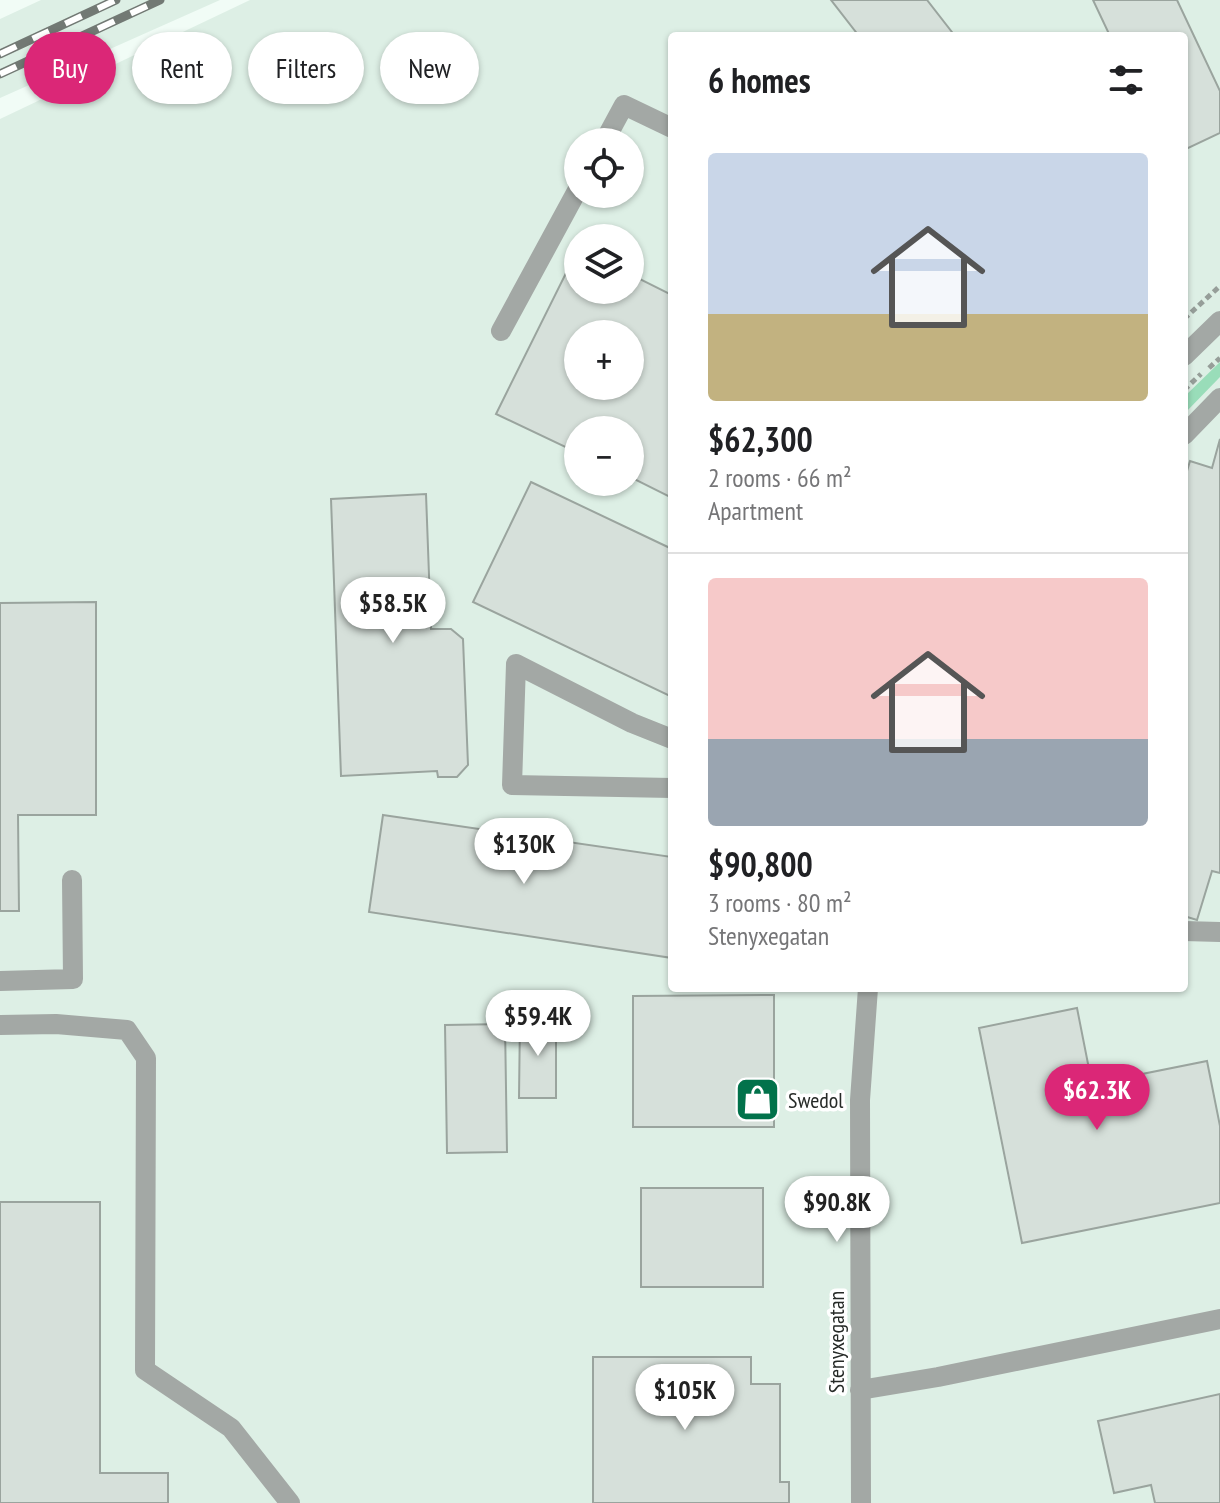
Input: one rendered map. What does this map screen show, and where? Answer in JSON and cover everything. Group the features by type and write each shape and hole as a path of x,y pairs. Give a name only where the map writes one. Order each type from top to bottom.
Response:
{"street":[{"path":"612,128 624,105 668,126"},
{"path":"501,331 568,208"},
{"path":"1188,352 1220,321"},
{"path":"1188,431 1220,398"},
{"path":"668,737 632,723 516,664 512,785 668,788"},
{"path":"0,981 73,979 72,880"},
{"path":"1188,931 1220,932"},
{"name":"Stenyxegatan","path":"861,1503 860,1100 868,992"},
{"path":"0,1025 56,1024 127,1030 146,1058 145,1370 231,1428 290,1503"},
{"path":"860,1390 1220,1319"}],"path":[{"path":"1188,315 1220,286"}],"shaded area":[{"path":"41,0 220,0 148,32 132,32 132,39 116,46 116,32 24,32 24,87 0,98 0,19"},
{"path":"250,0 1220,0 1220,1503 0,1503 0,119 32,104 116,104 116,64 132,56 132,104 232,104 232,32 183,32"}],"green space":[{"path":"1220,362 1220,377 1188,410 1188,393"}],"building":[{"path":"831,0 927,0 952,32 856,32"},
{"path":"1093,0 1177,0 1220,91 1220,133 1188,148 1188,32 1108,32"},
{"path":"564,277 564,304 644,304 644,281 668,293 668,496 644,484 644,416 564,416 564,446 496,414"},
{"path":"1220,439 1220,873 1212,871 1197,920 1188,917 1188,468 1190,461 1212,468"},
{"path":"531,482 668,547 668,695 473,602"},
{"path":"426,494 431,629 451,629 463,639 468,765 457,777 438,777 437,771 341,776 331,499"},
{"path":"96,602 96,815 18,815 19,911 0,911 0,603"},
{"path":"383,815 668,856 668,957 369,912"},
{"path":"774,995 774,1127 633,1127 633,996"},
{"path":"1077,1008 1092,1084 1207,1061 1220,1126 1220,1203 1022,1243 979,1028"},
{"path":"520,1017 556,1017 556,1098 519,1098"},
{"path":"505,1024 507,1152 447,1153 445,1025"},
{"path":"641,1188 763,1188 763,1287 641,1287"},
{"path":"0,1202 100,1202 100,1473 168,1473 168,1503 0,1503"},
{"path":"593,1357 751,1357 751,1384 780,1384 780,1482 789,1482 789,1503 593,1503"},
{"path":"1220,1394 1220,1503 1155,1503 1151,1485 1114,1493 1098,1421"}],"railway":[{"path":"0,54 116,0"},
{"path":"0,74 160,0"}],"place":[{"name":"Swedol","path":"757,1100"}]}
